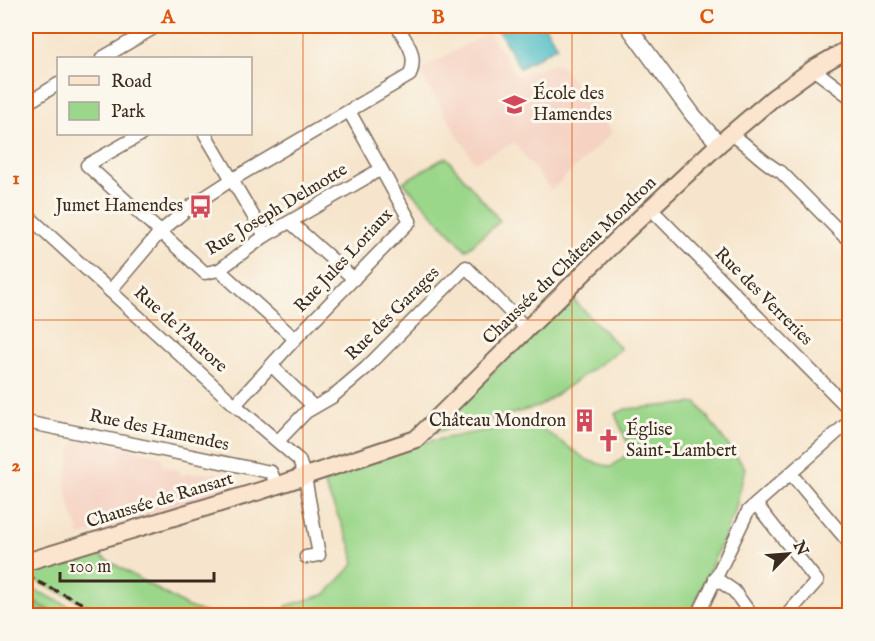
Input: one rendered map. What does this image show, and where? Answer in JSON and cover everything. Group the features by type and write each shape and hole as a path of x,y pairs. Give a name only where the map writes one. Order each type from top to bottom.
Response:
{"main road":[{"name":"Chaussée du Château Mondron","path":"305,477 416,439 622,234 725,139 773,98 813,69 849,48"},
{"name":"Chaussée de Ransart","path":"26,562 305,477"}],"street":[{"path":"104,57 157,26"},
{"path":"110,291 160,232 191,206 410,75 414,64 413,54 397,26"},
{"path":"628,26 693,115 725,139 744,142 772,168 781,172 844,236"},
{"path":"813,69 849,97"},
{"path":"26,104 57,85"},
{"name":"Rue Jules Loriaux","path":"235,405 295,339 410,221 349,111"},
{"name":"Rue Joseph Delmotte","path":"140,135 87,165 206,273 219,270 265,236 381,169"},
{"path":"206,135 265,236"},
{"name":"Rue des Verreries","path":"651,209 849,410"},
{"name":"Rue de l'Aurore","path":"26,214 235,405 299,460 305,477"},
{"path":"290,222 354,279"},
{"name":"Rue des Garages","path":"278,441 306,412 332,397 366,368 466,267 527,329"},
{"path":"219,270 295,339"},
{"path":"272,366 314,407"},
{"path":"695,615 700,611 748,511 849,421"},
{"name":"Rue des Hamendes","path":"26,422 271,472 277,486"},
{"path":"791,474 849,544"},
{"path":"305,477 319,555 306,557"},
{"path":"756,504 817,581 786,615"},
{"path":"716,578 734,591 752,615"},
{"path":"842,615 849,609"}],"shaded area":[{"name":"École des Hamendes","path":"489,32 517,76 559,63 612,133 551,190 514,143 474,162 419,71"},
{"path":"78,436 161,456 163,467 179,470 181,476 191,473 191,475 199,473 234,474 238,490 80,536 65,483 71,452"}],"green space":[{"path":"446,157 500,221 466,250 403,182"},
{"path":"573,299 621,349 540,406 483,422 430,433 561,306"},
{"path":"697,403 745,468 735,511 694,606 683,615 285,616 286,606 326,594 354,564 351,546 321,477 425,442 532,422 589,461 611,467 631,451 615,414 626,409"},
{"path":"90,550 186,606 211,615 108,615 34,580 28,572"},
{"path":"26,586 88,615 60,615 26,598"},
{"path":"26,598 60,615 26,615"}],"water":[{"path":"496,26 545,26 557,46 520,68"}],"railway":[{"path":"26,576 108,616"}],"place":[{"name":"École des Hamendes","path":"515,104"},
{"name":"Jumet Hamendes","path":"201,206"},
{"name":"Château Mondron","path":"584,421"},
{"name":"Église Saint-Lambert","path":"608,440"}]}
